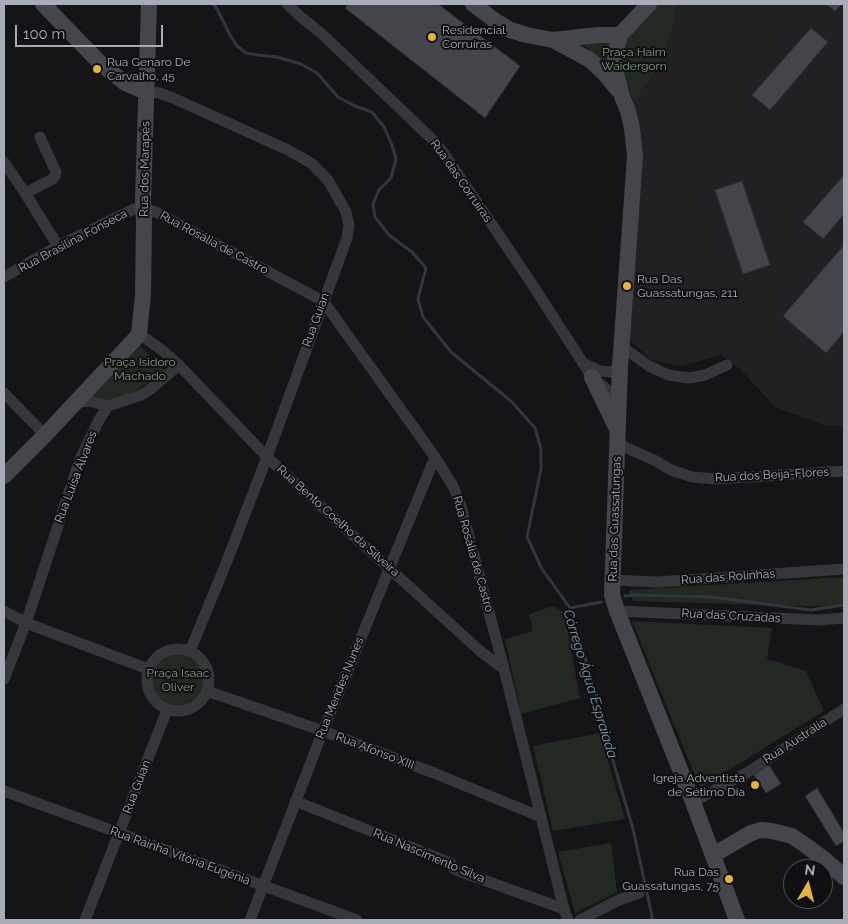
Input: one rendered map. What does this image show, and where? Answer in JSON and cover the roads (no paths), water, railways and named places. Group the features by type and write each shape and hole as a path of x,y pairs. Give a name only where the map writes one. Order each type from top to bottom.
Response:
{"street":[{"path":"43,4 101,64 125,82 139,90 146,91"},
{"name":"Rua dos Marapés","path":"138,334 142,295 149,4"},
{"name":"Rua das Corruiras","path":"287,4 322,34 433,140 443,152 592,377 620,401"},
{"path":"473,4 510,30 527,35 553,40 620,36"},
{"path":"622,96 615,71 620,36 649,4"},
{"path":"553,40 590,60 604,73 622,96"},
{"name":"Rua Guian","path":"146,91 173,98 288,150 311,164 328,180 346,212 349,225 347,238 267,457 190,651"},
{"name":"Rua das Guassatungas","path":"622,96 632,128 635,156 621,346 612,595 737,920"},
{"path":"25,193 51,180 55,176 56,172 40,137"},
{"path":"4,162 58,246"},
{"name":"Rua Brasilina Fonseca","path":"4,277 58,246 134,209 144,208"},
{"name":"Rua Rosália de Castro","path":"144,208 158,213 323,302 453,486 460,502 568,920"},
{"path":"4,476 45,435 138,334 162,350 179,365 142,395 108,406 89,401 75,403"},
{"path":"621,346 649,366 668,375 689,378 705,375 727,365"},
{"path":"583,363 600,371 612,372 620,366"},
{"name":"Rua Bento Coelho da Silveira","path":"179,365 267,457 480,651 504,669"},
{"path":"592,377 612,416 618,437"},
{"path":"4,393 45,435"},
{"name":"Rua Luísa Álvares","path":"4,679 26,623 80,459 108,406"},
{"name":"Rua dos Beija-Flores","path":"618,437 671,470 692,477 717,479 844,471"},
{"name":"Rua Mendes Nunes","path":"250,920 323,731 435,458"},
{"name":"Rua das Rolinhas","path":"612,580 657,582 844,569"},
{"path":"4,611 26,623 148,669"},
{"name":"Rua das Cruzadas","path":"618,611 819,620 844,618"},
{"path":"170,650 190,651 198,656 208,672 207,692 203,700 195,707 177,712 167,710 158,705 147,689 148,669 161,654 170,650"},
{"name":"Rua Afonso XIII","path":"207,692 323,731 452,780 541,817"},
{"name":"Rua Guian","path":"85,920 167,710"},
{"name":"Rua Austrália","path":"693,802 750,770 844,710"},
{"name":"Rua Rainha Vitória Eugênia","path":"4,791 357,920"},
{"name":"Rua Nascimento Silva","path":"295,801 450,863 456,870 564,909"},
{"path":"713,855 751,833 761,830 772,831 792,836 824,859 844,877"},
{"path":"580,920 618,900 639,893"}],"waterway":[{"name":"Córrego Água Espraiada","path":"213,4 237,46 246,53 277,57 301,64 317,73 338,97 372,112 384,127 396,159 391,178 379,190 373,204 375,217 389,235 412,252 426,268 418,299 423,317 451,352 512,402 535,428 541,449 541,469 527,537 542,569 570,608 597,697 597,706 633,829 652,920"},
{"path":"625,596 712,597 811,610 844,605"},
{"path":"570,608 601,602"}],"place":[{"name":"Residencial Corruíras","path":"432,37"},
{"name":"Rua Genaro De Carvalho, 45","path":"97,69"},
{"name":"Rua Das Guassatungas, 211","path":"627,286"},
{"name":"Igreja Adventista de Sétimo Dia","path":"755,785"},
{"name":"Rua Das Guassatungas, 75","path":"729,879"}],"park label":[{"name":"Praça Haim Waidergorn","path":"634,59"},
{"name":"Praça Isidoro Machado","path":"140,369"},
{"name":"Praça Isaac Oliver","path":"178,680"}]}
